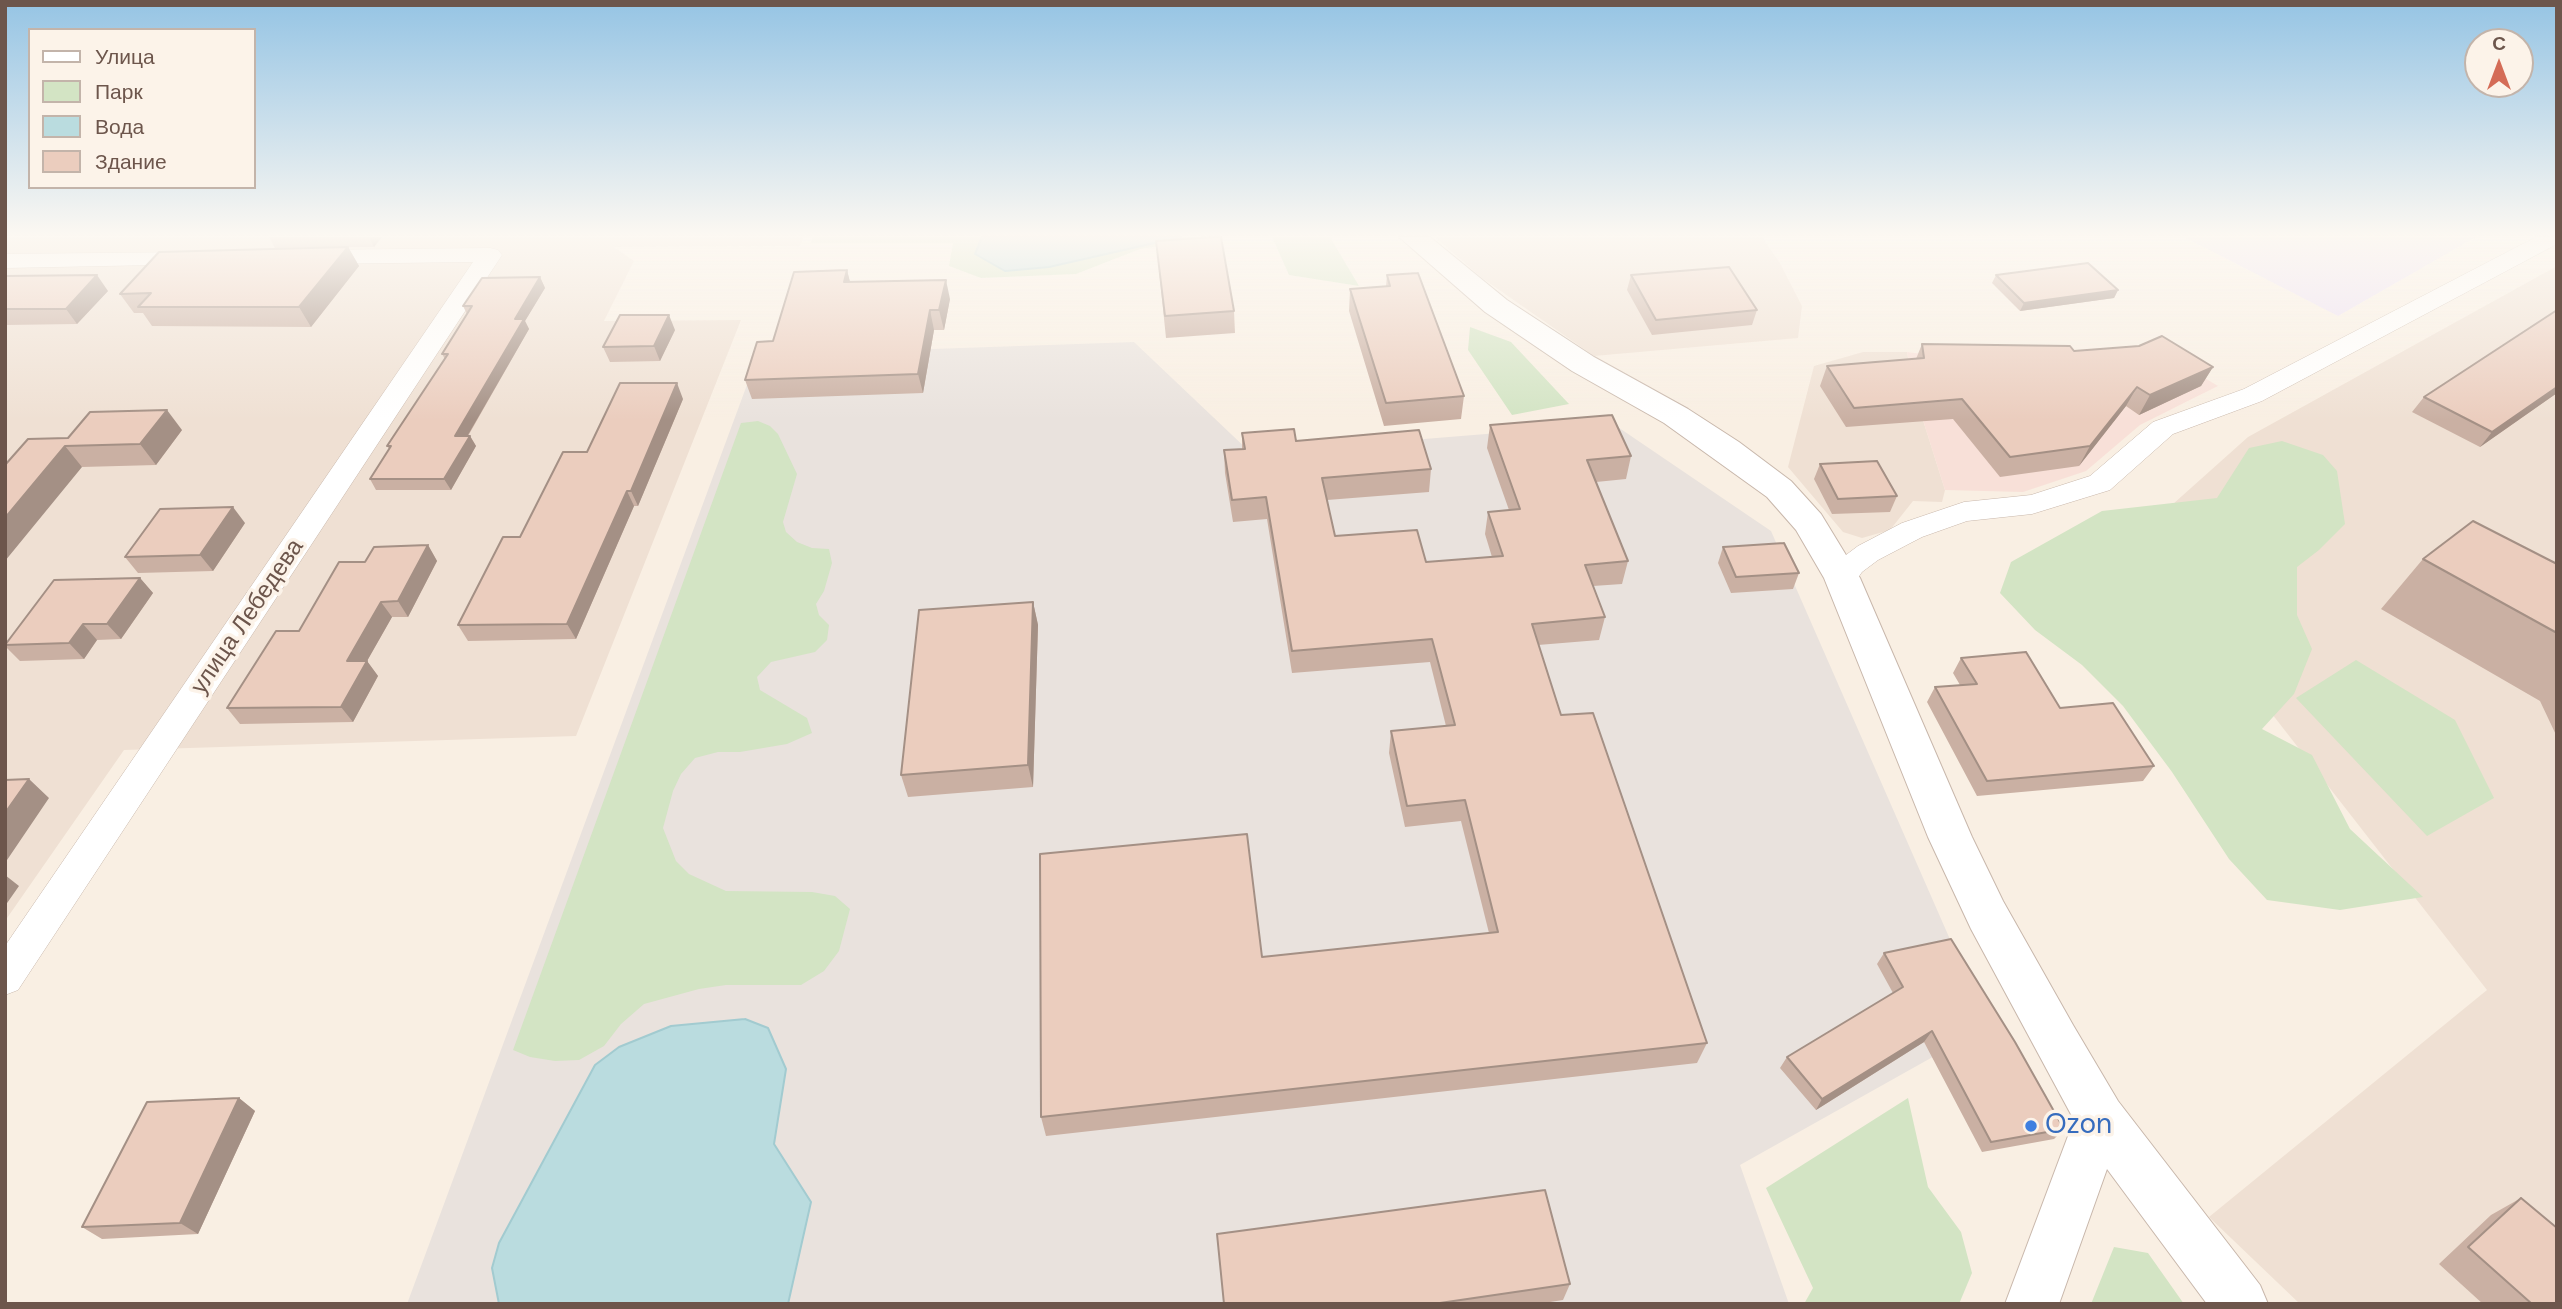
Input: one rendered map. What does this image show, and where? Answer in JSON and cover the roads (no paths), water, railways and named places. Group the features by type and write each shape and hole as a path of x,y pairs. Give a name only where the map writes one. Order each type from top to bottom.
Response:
{"street":[{"name":"улица Лебедева","path":"5,978 461,298"},
{"path":"1486,298 1583,364 1676,416 1779,489 1809,522 1842,578 1950,837 1987,915 2100,1118 2241,1304"},
{"path":"1842,578 1852,565 1868,553 1912,530 1965,512 2032,504 2100,483 2163,428 2253,395 2437,298"},
{"path":"2032,1304 2100,1118"}],"water":[{"path":"745,1019 768,1028 786,1069 774,1144 811,1202 788,1304 499,1304 492,1268 499,1243 595,1065 619,1047 671,1026"}],"place":[{"name":"Ozon","path":"2031,1126"}]}
